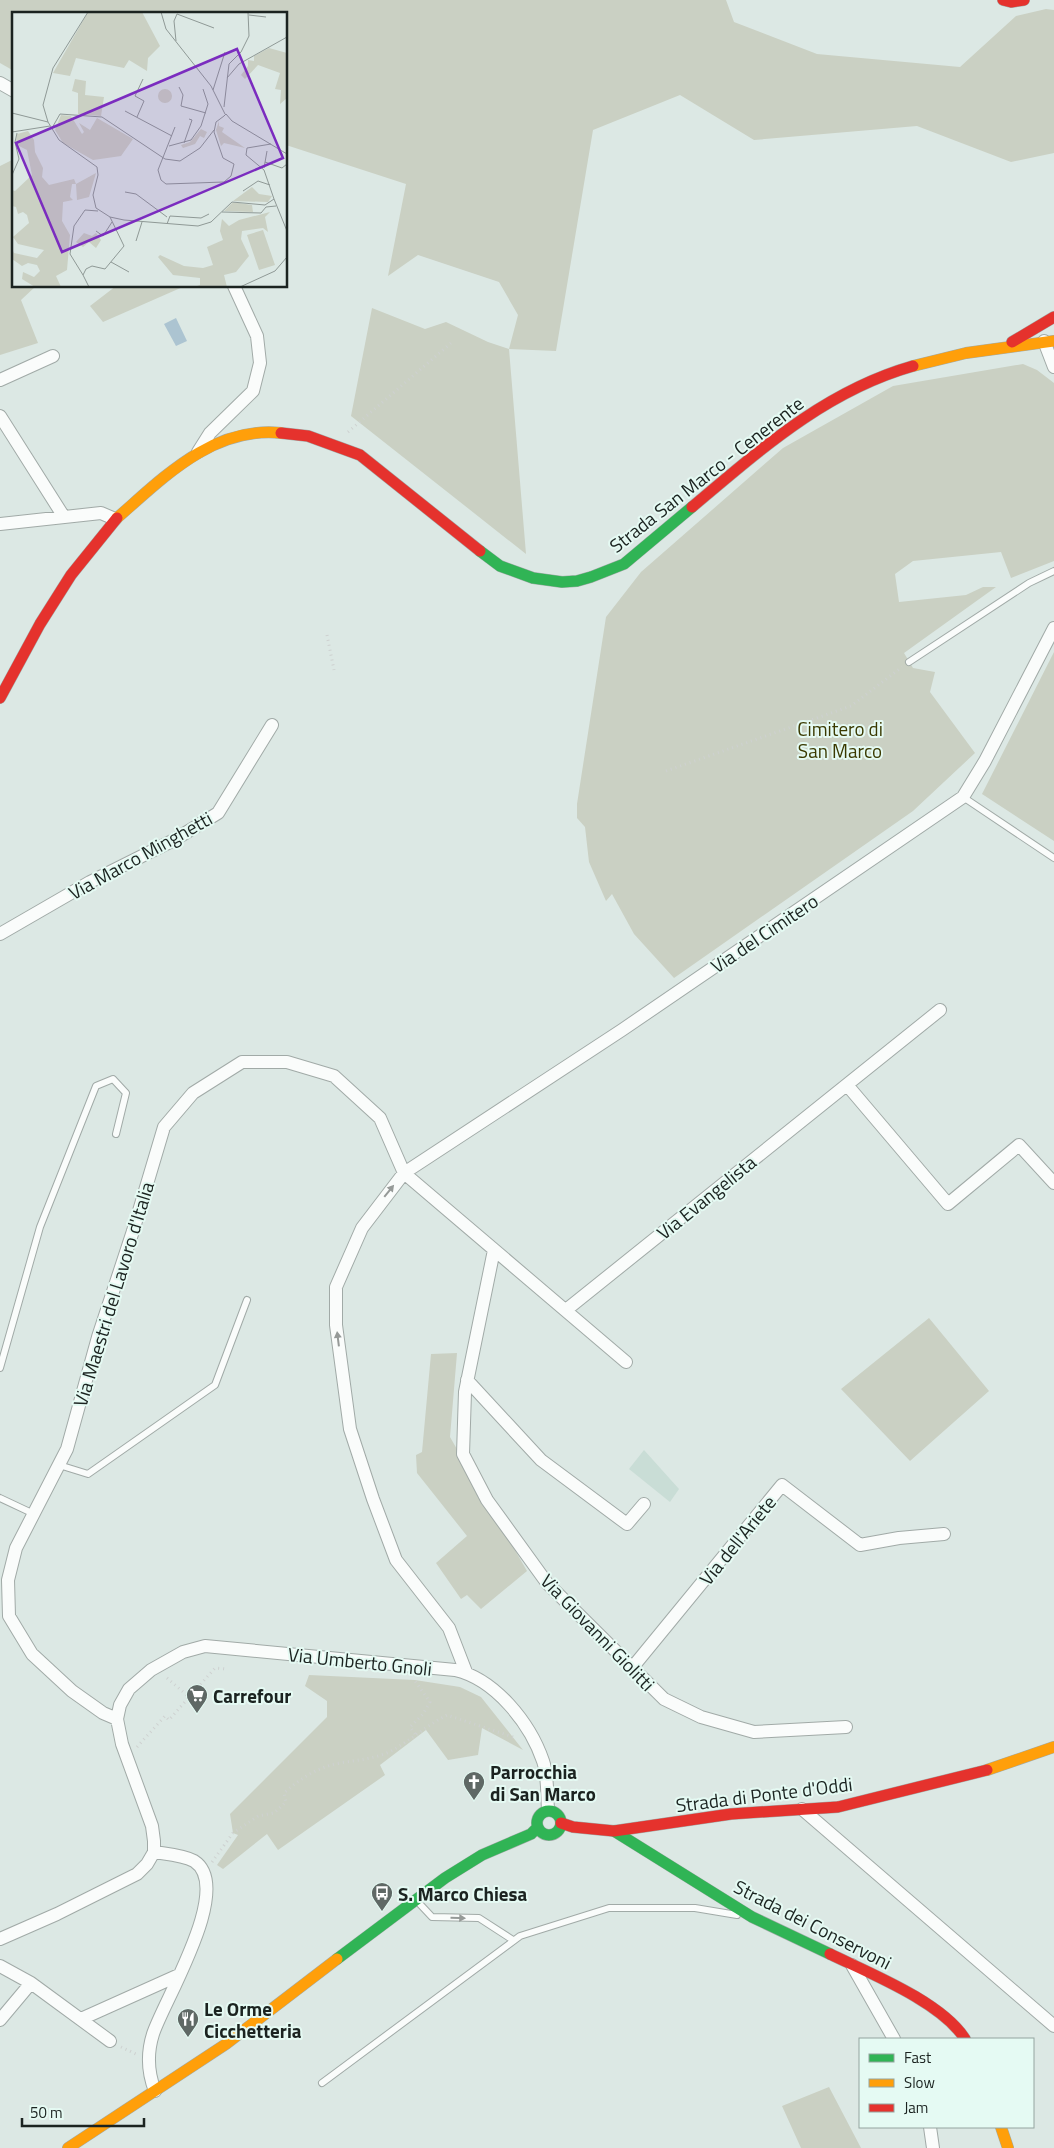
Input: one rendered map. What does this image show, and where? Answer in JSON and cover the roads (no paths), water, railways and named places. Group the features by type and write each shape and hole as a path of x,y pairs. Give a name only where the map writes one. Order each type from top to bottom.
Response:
{"street":[{"path":"1004,0 1011,2 1024,0"},
{"path":"0,83 12,90"},
{"path":"198,452 210,433 253,391 260,363 257,336 235,288"},
{"path":"1006,346 1054,317"},
{"path":"1049,341 1054,367"},
{"name":"Strada San Marco - Cenerente","path":"0,698 40,624 71,575 115,519 170,472 198,452 238,435 271,432 308,436 360,455 500,566 522,576 547,582 572,582 600,576 624,564 764,446 825,403 866,382 926,362 1006,346 1049,341"},
{"path":"0,380 53,356"},
{"path":"0,416 64,517"},
{"path":"0,524 102,513 115,519"},
{"name":"Via del Cimitero","path":"466,1672 449,1628 396,1560 350,1429 336,1325 336,1287 362,1228 404,1174 622,1030 963,797 985,762 1054,628"},
{"name":"Via Marco Minghetti","path":"0,934 90,882 174,840 218,813 272,725"},
{"name":"Via Evangelista","path":"566,1310 940,1010"},
{"name":"Via Maestri del Lavoro d'Italia","path":"117,1720 103,1713 72,1691 32,1654 9,1616 8,1580 16,1548 67,1449 98,1336 133,1231 164,1127 193,1092 242,1062 288,1062 334,1076 380,1118 404,1174"},
{"path":"847,1084 948,1204 1018,1145 1054,1183"},
{"path":"404,1174 626,1362"},
{"name":"Via Giovanni Giolitti","path":"494,1250 464,1392 463,1454 487,1500 547,1583 664,1699 701,1717 754,1732 846,1727"},
{"path":"467,1380 541,1460 627,1524 644,1504"},
{"name":"Via dell'Ariete","path":"632,1668 782,1485 860,1546 899,1538 944,1534"},
{"name":"Via Umberto Gnoli","path":"117,1720 120,1705 129,1689 151,1670 183,1652 205,1646 466,1672 509,1703 524,1721 544,1761 548,1810"},
{"path":"0,1939 57,1914 137,1874 147,1864 154,1852 152,1826 122,1744 117,1720"},
{"name":"Strada di Ponte d'Oddi","path":"561,1823 573,1827 614,1831 732,1814 838,1806 976,1774 1054,1746"},
{"path":"802,1809 1054,2026"},
{"path":"548,1810 557,1814 561,1823 558,1832 554,1835 544,1835 537,1828 537,1818 548,1810"},
{"path":"68,2148 95,2128 248,2028 416,1900 477,1858 530,1834 537,1828"},
{"name":"Strada dei Conservoni","path":"614,1831 752,1917 910,1993 958,2028 964,2038"},
{"path":"154,1852 175,1855 195,1862 204,1872 207,1884 206,1902 196,1936 153,2034 149,2060 150,2078 155,2090"},
{"path":"851,1964 893,2038"},
{"path":"0,1966 31,1983 110,2041"},
{"path":"81,2019 179,1975"},
{"path":"0,2020 31,1983"},
{"path":"930,2128 932,2148"},
{"path":"1000,2128 1008,2148"}],"lane":[{"path":"909,662 1029,583 1054,571"},
{"path":"963,797 1054,858"},
{"path":"0,1368 40,1227 96,1086 113,1079 126,1093 116,1134"},
{"path":"60,1465 88,1474 215,1385 247,1300"},
{"path":"0,1498 34,1514"},
{"path":"416,1900 432,1917 479,1918 513,1940"},
{"path":"322,2083 520,1936 609,1908 696,1908 752,1917"}],"water":[{"path":"176,318 187,341 176,346 164,324"}],"place":[{"name":"Carrefour","path":"197,1714"},
{"name":"Parrocchia di San Marco","path":"474,1801"},
{"name":"S. Marco Chiesa","path":"382,1912"},
{"name":"Le Orme Cicchetteria","path":"188,2038"}],"park label":[{"name":"Cimitero di San Marco","path":"840,739"}]}
